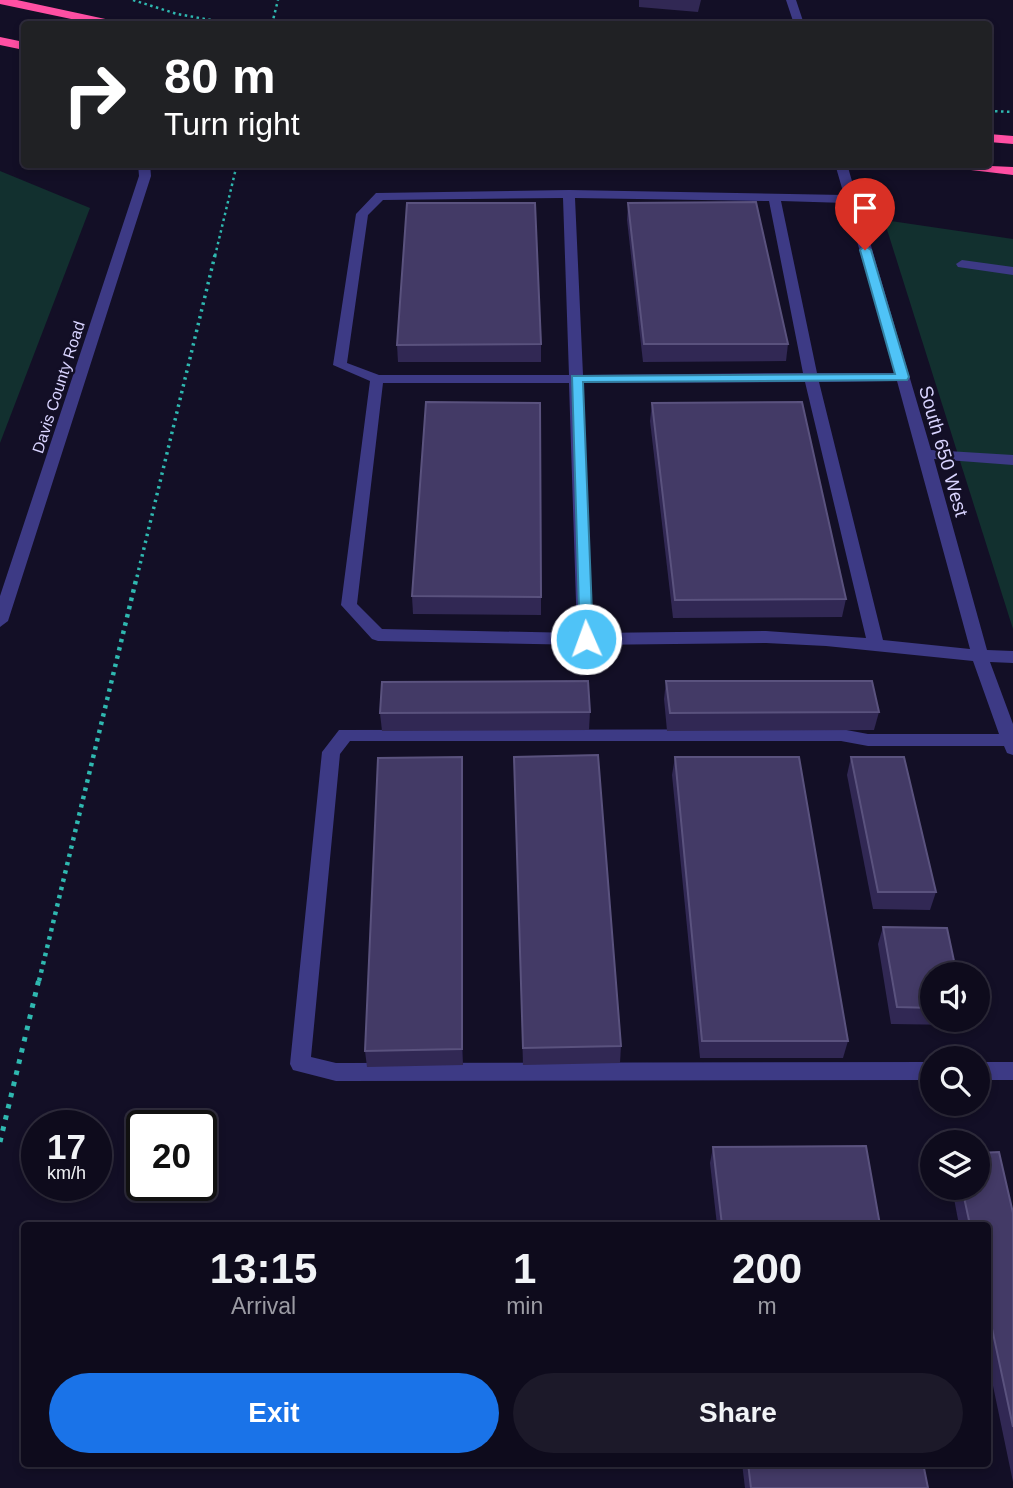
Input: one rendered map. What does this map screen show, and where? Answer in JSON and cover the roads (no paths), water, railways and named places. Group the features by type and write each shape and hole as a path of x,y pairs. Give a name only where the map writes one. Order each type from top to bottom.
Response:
{"highway":[{"path":"0,0 96,21"},
{"path":"0,41 21,45"},
{"path":"992,138 1013,140"},
{"path":"988,168 1013,171"}],"street":[{"path":"791,0 798,21"},
{"name":"Davis County Road","path":"0,621 145,176 144,168"},
{"name":"South 650 West","path":"842,168 925,454 980,657 1012,744"},
{"path":"850,197 569,194 380,196 362,214 340,365 377,379 903,377"},
{"path":"569,194 586,639"},
{"path":"774,198 811,377 876,645"},
{"path":"962,264 1013,271"},
{"path":"377,379 349,605 378,635 777,639 876,645 980,657 1013,657"},
{"path":"925,454 1013,460"},
{"path":"920,1071 336,1072 300,1064 331,752 345,735 841,735 868,740 1012,744"},
{"path":"990,1071 1013,1071"}]}
